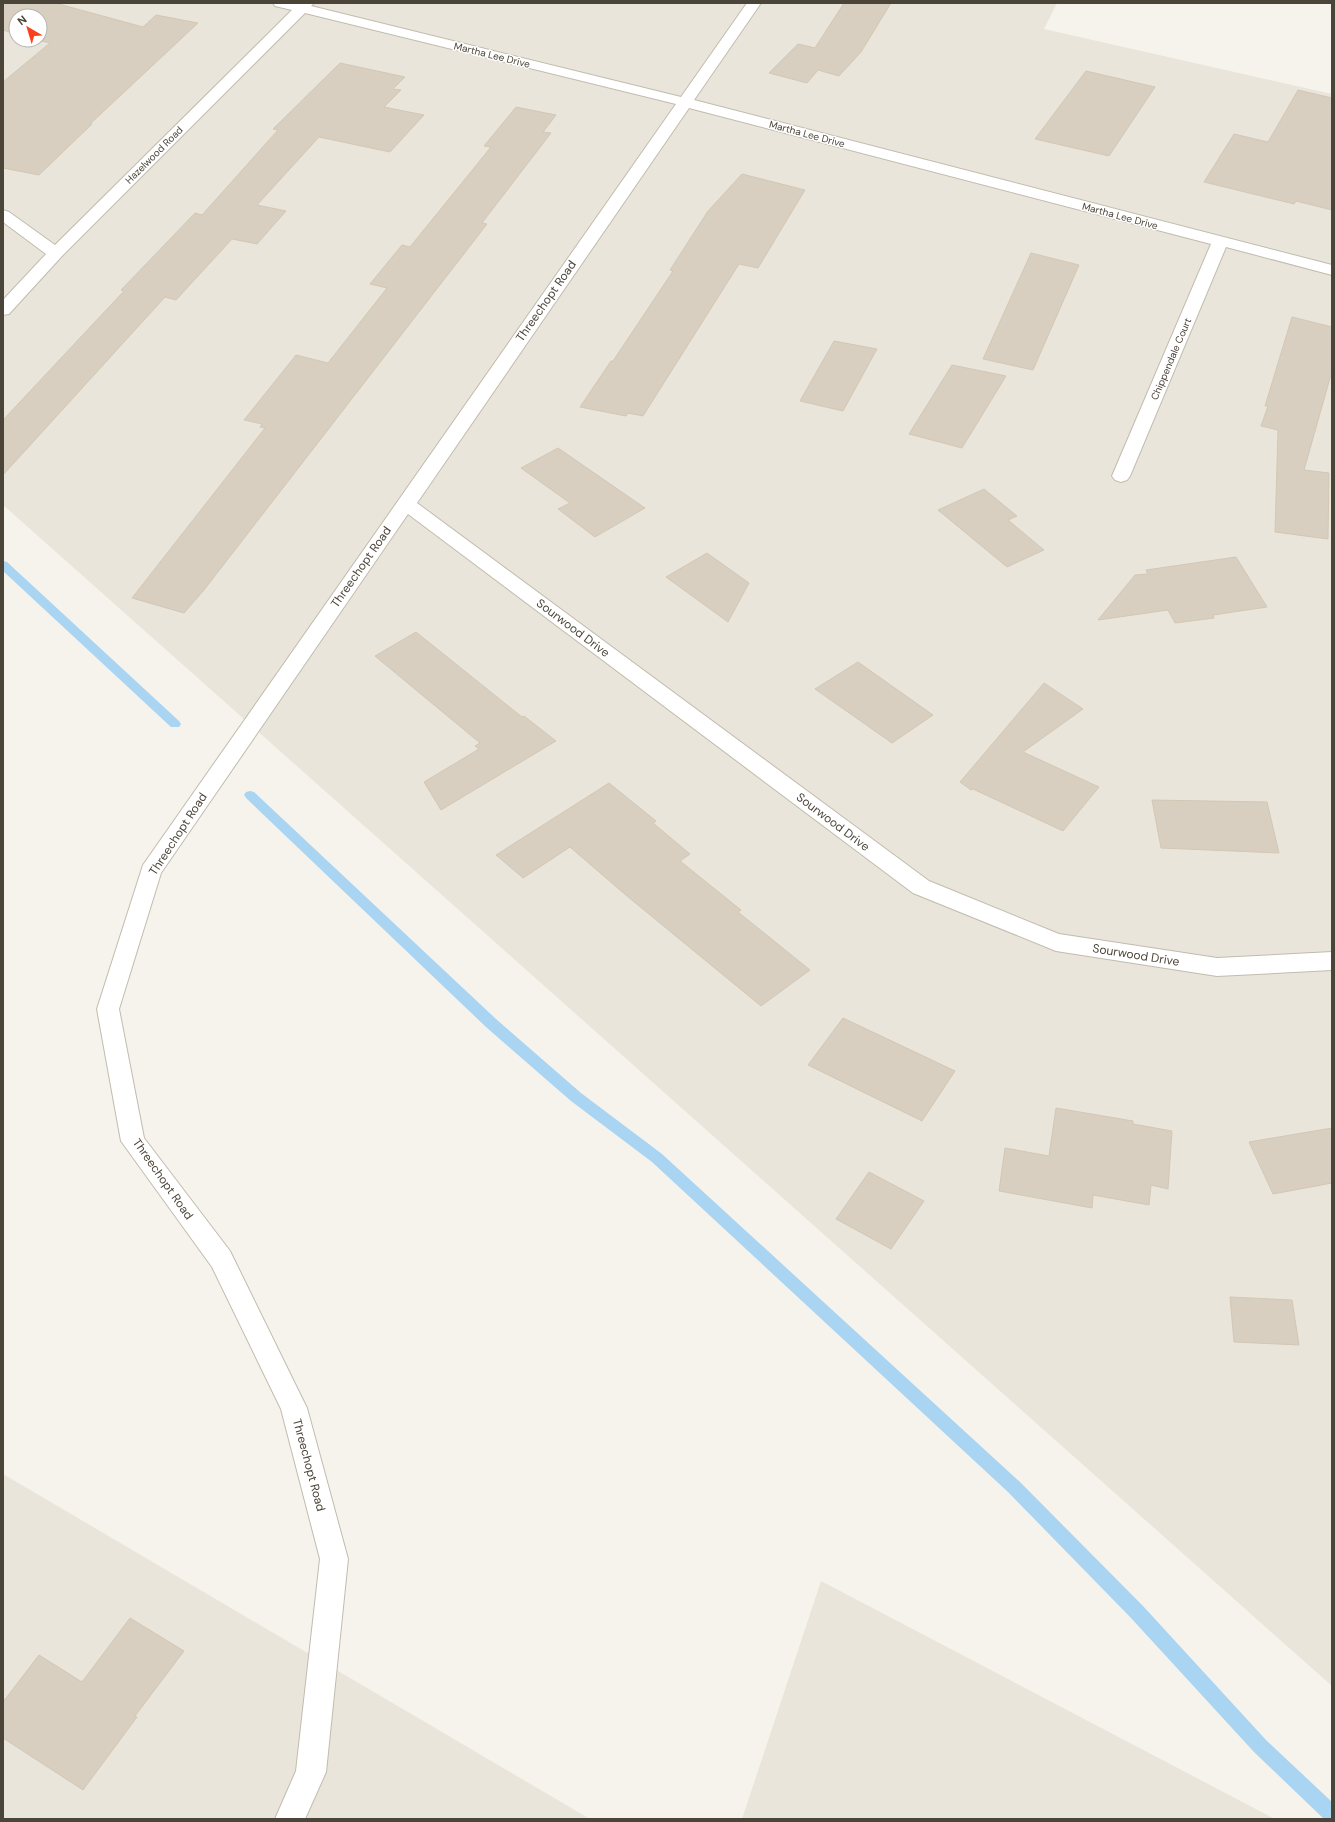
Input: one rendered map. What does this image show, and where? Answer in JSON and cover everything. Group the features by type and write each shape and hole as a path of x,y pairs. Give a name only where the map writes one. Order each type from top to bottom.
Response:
{"street":[{"name":"Martha Lee Drive","path":"280,3 304,6 684,102 1332,270"},
{"name":"Threechopt Road","path":"290,1819 312,1772 334,1559 296,1416 290,1401 220,1259 133,1141 108,1009 152,871 405,504 754,3"},
{"name":"Hazelwood Road","path":"3,310 56,253 304,6"},
{"path":"3,215 56,253"},
{"name":"Chippendale Court","path":"1122,476 1220,242"},
{"name":"Sourwood Drive","path":"405,504 921,888 1056,942 1217,967 1332,961"}],"shaded area":[{"path":"3,3 1057,3 1044,29 1332,94 1332,1686 3,505"},
{"path":"3,1474 590,1819 3,1819"},
{"path":"821,1581 1275,1819 742,1819"}],"building":[{"path":"3,3 55,3 143,27 156,15 198,23 90,124 92,124 39,175 3,168 3,82 44,48 48,48 48,45 50,43 48,42 48,8 8,8 8,32 3,30"},
{"path":"844,3 891,3 861,52 839,76 818,70 807,83 769,73 798,44 815,48"},
{"path":"340,63 405,77 393,89 401,90 384,107 424,115 390,152 319,137 257,205 286,211 257,244 232,239 176,300 165,297 3,475 3,420 124,291 121,290 195,213 202,215 278,130 273,129"},
{"path":"1086,71 1155,87 1109,156 1035,139"},
{"path":"1298,90 1332,98 1332,210 1296,201 1294,204 1204,182 1234,134 1268,142"},
{"path":"516,107 556,115 543,132 551,133 482,223 487,224 204,590 184,613 132,598 265,428 260,427 262,424 244,420 296,355 328,363 387,288 370,284 402,245 410,247 491,147 484,146"},
{"path":"742,174 805,190 758,268 739,264 643,416 628,413 626,416 580,407 611,361 613,361 673,271 670,270 708,211"},
{"path":"1031,253 1079,265 1033,370 983,359"},
{"path":"1292,317 1332,327 1332,371 1304,470 1329,473 1328,539 1275,532 1278,430 1261,426 1268,406 1265,406"},
{"path":"834,341 877,349 843,411 800,401"},
{"path":"952,365 1006,376 962,448 909,434"},
{"path":"558,448 645,508 595,537 558,509 570,503 521,468"},
{"path":"984,489 1017,516 1008,520 1044,550 1007,567 938,510"},
{"path":"707,553 749,583 728,622 666,577"},
{"path":"1236,557 1267,607 1213,615 1214,618 1175,623 1168,610 1098,620 1135,575 1148,574 1146,570"},
{"path":"416,632 522,717 524,716 556,741 441,810 424,782 479,749 475,746 480,743 375,656"},
{"path":"858,662 933,715 892,743 815,689"},
{"path":"1044,683 1083,709 1023,752 1099,787 1063,831 973,789 971,790 960,782"},
{"path":"609,783 656,821 653,823 690,854 680,861 741,910 738,912 810,970 761,1006 570,847 523,878 496,855"},
{"path":"1152,800 1267,802 1279,853 1161,848"},
{"path":"843,1018 955,1071 922,1121 808,1065"},
{"path":"1056,1108 1133,1121 1133,1124 1172,1131 1168,1189 1151,1185 1149,1205 1093,1195 1092,1208 999,1191 1005,1148 1049,1156"},
{"path":"1332,1128 1332,1183 1273,1194 1249,1142"},
{"path":"869,1172 924,1201 891,1249 836,1219"},
{"path":"1230,1297 1292,1300 1299,1345 1234,1342"},
{"path":"130,1618 184,1651 135,1716 137,1717 83,1790 3,1738 3,1702 39,1655 82,1682"}],"waterway":[{"path":"3,565 175,724"},
{"path":"250,795 491,1023 576,1097 657,1158 1014,1487 1137,1612 1260,1746 1332,1814"}]}
